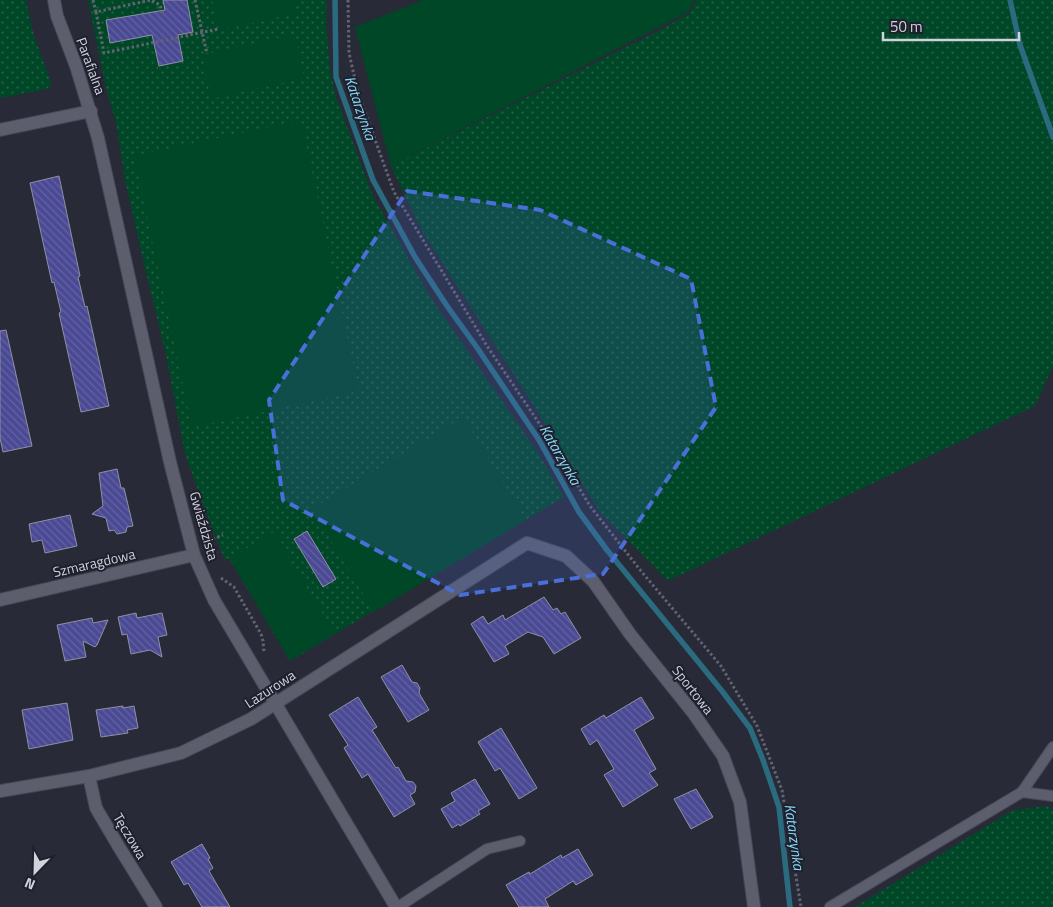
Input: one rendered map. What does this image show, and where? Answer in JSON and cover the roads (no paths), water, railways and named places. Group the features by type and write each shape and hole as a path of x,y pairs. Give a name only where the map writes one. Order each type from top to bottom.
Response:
{"street":[{"name":"Parafialna","path":"0,130 91,111 57,16 54,0"},
{"name":"Gwiaździsta","path":"91,111 170,462 194,555 214,600 397,907"},
{"name":"Lazurowa","path":"0,791 89,776 181,753 251,719 527,543"},
{"name":"Sportowa","path":"527,543 566,556 593,581 630,634 694,714 722,756 740,802 754,907"},
{"name":"Szmaragdowa","path":"0,600 194,555"},
{"name":"Tęczowa","path":"89,776 96,808 156,907"}],"lane":[{"path":"830,907 1022,792 1053,747"},
{"path":"1022,792 1053,796"},
{"path":"397,907 487,849 520,841"}],"waterway":[{"name":"Katarzynka","path":"335,0 336,77 373,180 415,257 539,440 579,512 607,550 750,728 779,807 790,907"},
{"path":"1010,0 1020,45 1053,137"}]}
